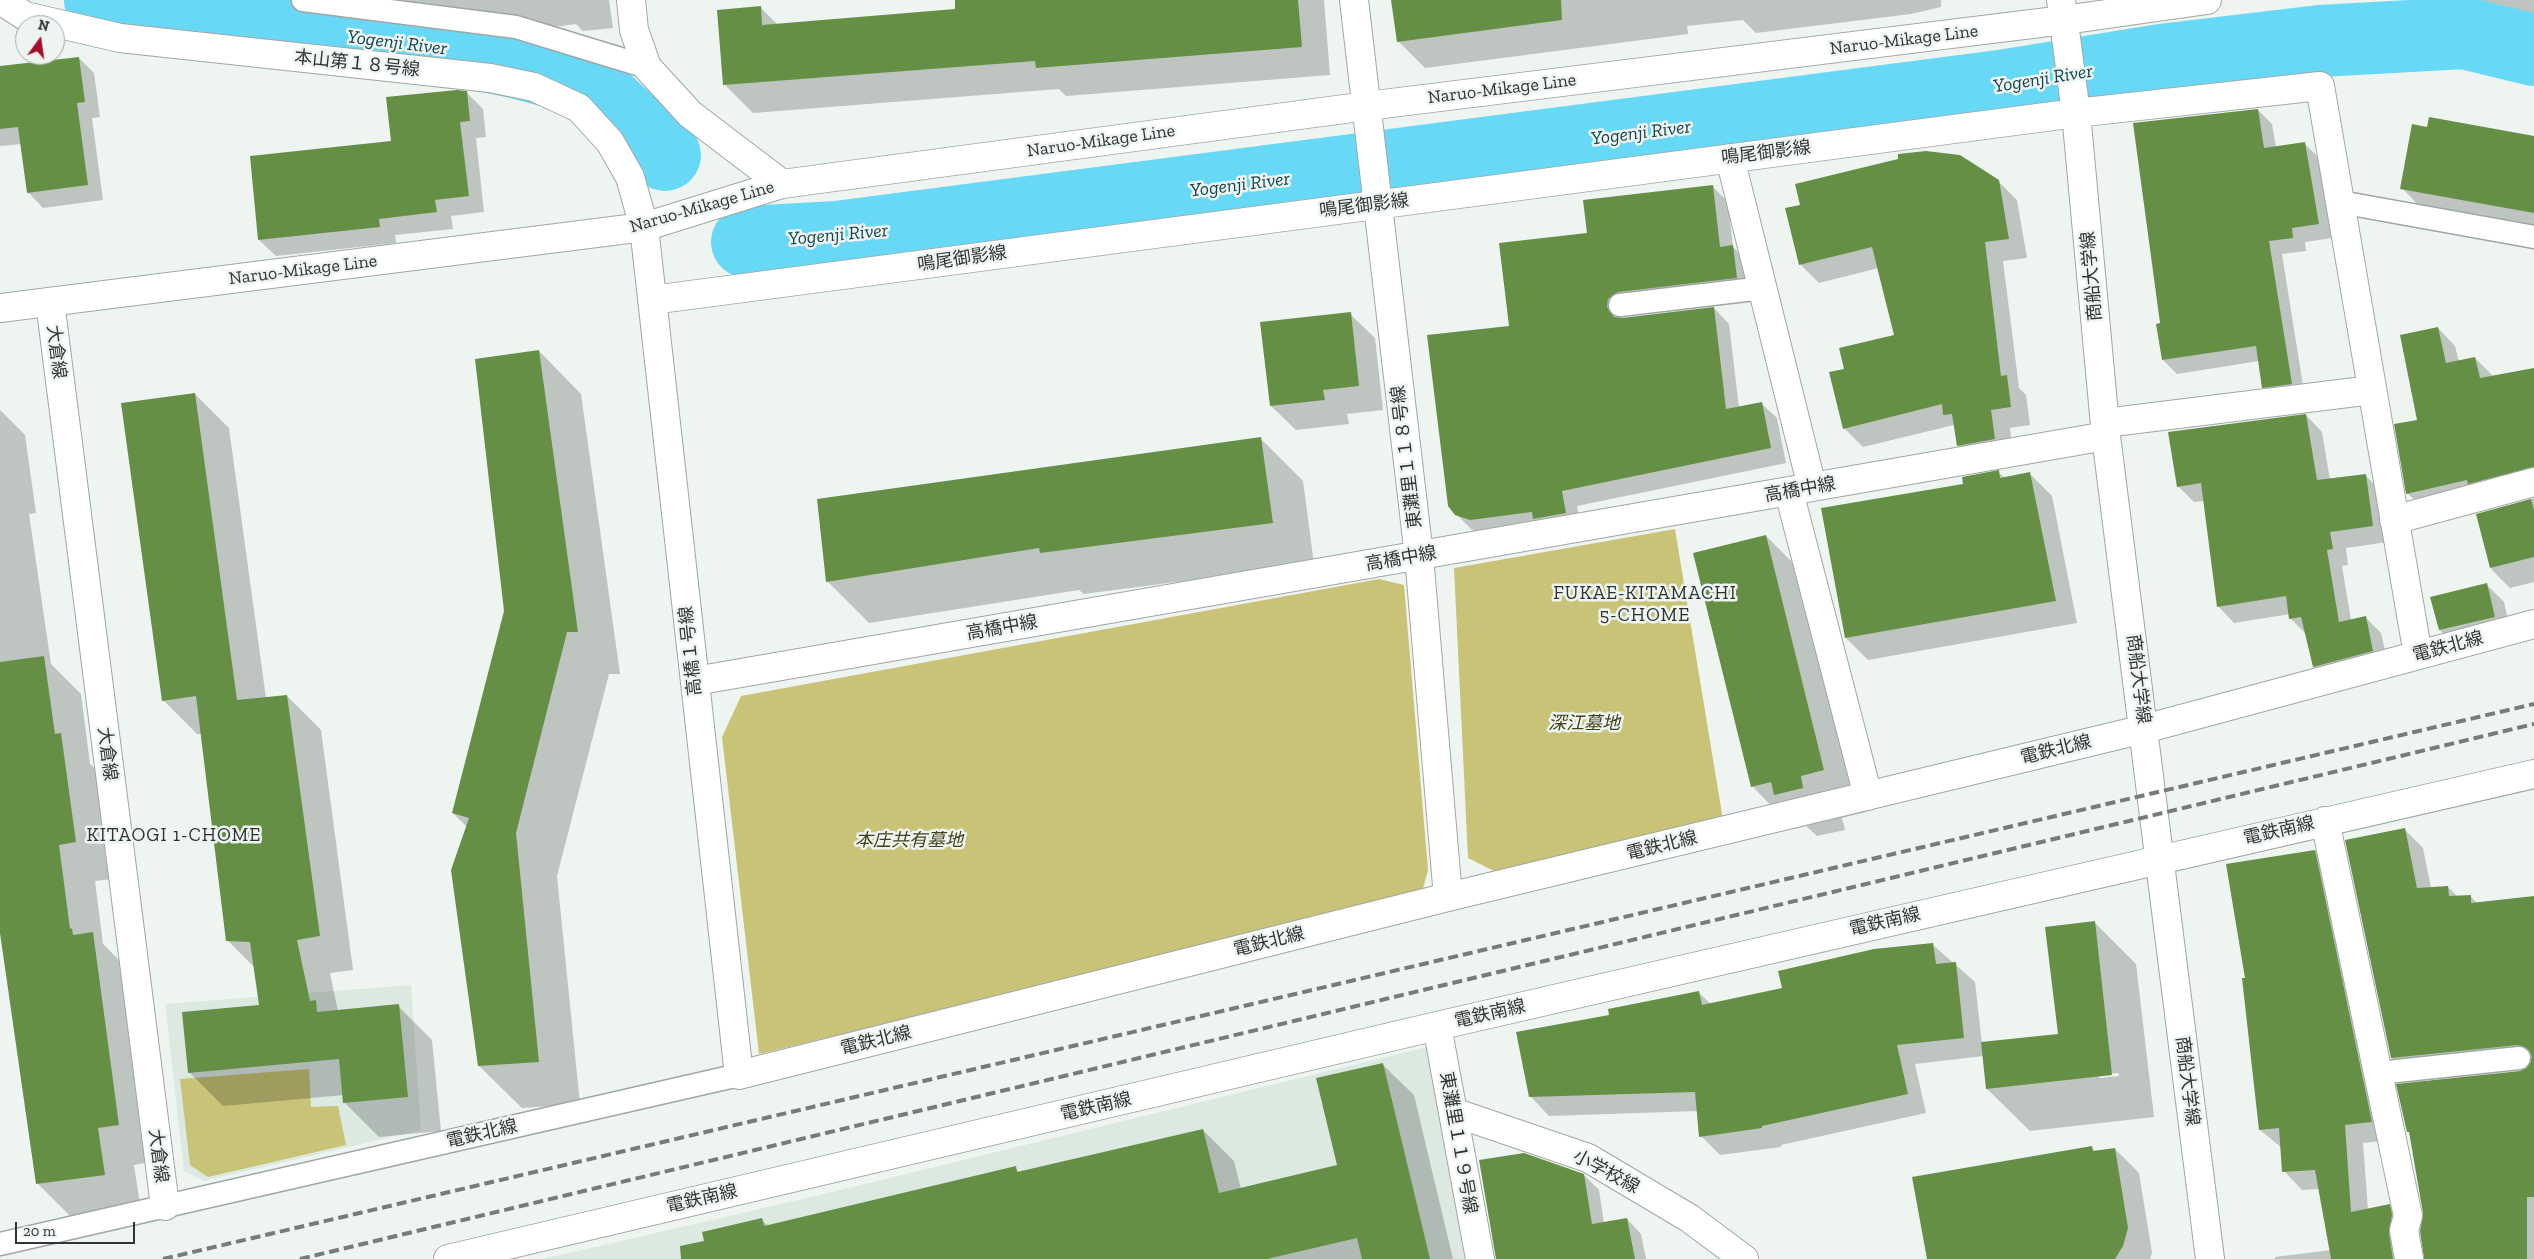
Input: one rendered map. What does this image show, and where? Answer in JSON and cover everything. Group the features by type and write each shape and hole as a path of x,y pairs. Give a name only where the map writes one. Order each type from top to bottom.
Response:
{"street":[{"name":"本山第１８号線","path":"0,0 26,16 120,38 490,78 534,87 578,108 610,142 630,177 644,227"},
{"path":"631,0 634,30 647,67 690,114 782,184"},
{"name":"東灘里１１８号線","path":"1354,0 1419,556 1448,897"},
{"name":"Naruo-Mikage Line","path":"0,308 644,227 782,184 1367,106 2064,20 2207,0"},
{"name":"商船大学線","path":"2064,20 2075,105 2106,429 2210,1259"},
{"name":"鳴尾御影線","path":"652,300 1378,197 1730,158 2075,105 2320,86 2340,202"},
{"path":"1730,158 1763,288 1801,490 1868,796"},
{"path":"2340,202 2418,655"},
{"name":"高橋１号線","path":"644,227 739,1075"},
{"name":"大倉線","path":"50,302 164,1206"},
{"name":"高橋中線","path":"695,680 1801,490 2106,429 2372,390"},
{"path":"2394,520 2534,482"},
{"name":"電鉄北線","path":"739,1075 1448,897 2144,729 2534,624"},
{"name":"電鉄南線","path":"448,1259 2159,858 2534,774"},
{"path":"2325,821 2408,1216 2404,1230 2410,1259"},
{"name":"東灘里１１９号線","path":"1437,1026 1480,1259"},
{"name":"小学校線","path":"1453,1112 1588,1158 1689,1218 1744,1259"}],"lane":[{"path":"303,0 516,27 647,67"},
{"path":"2340,202 2534,237"},
{"path":"1620,304 1763,288"},
{"path":"2378,1073 2519,1058"},
{"name":"電鉄北線","path":"0,1244 739,1075"}],"shaded area":[{"path":"411,985 421,1130 204,1181 184,1171 165,1004"},
{"path":"1427,1047 1466,1259 543,1259 807,1198"}],"green space":[{"name":"深江墓地","path":"1675,529 1723,820 1500,874 1468,858 1454,568"},
{"name":"本庄共有墓地","path":"1379,579 1404,585 1428,870 1421,896 759,1054 722,737 741,696"},
{"path":"309,1069 311,1107 338,1106 346,1145 208,1177 190,1165 180,1079"}],"building":[{"path":"955,0 1298,0 1302,47 1036,68 1035,61 723,85 717,10 761,6 762,25 955,9"},
{"path":"1391,0 1561,0 1562,20 1397,42"},
{"path":"79,57 85,102 77,103 88,185 27,193 18,127 0,129 0,66 65,65 65,59"},
{"path":"457,90 467,91 470,121 460,122 469,196 435,200 437,212 379,219 380,227 258,240 250,156 391,141 386,97"},
{"path":"2258,109 2264,148 2305,142 2319,224 2292,228 2293,238 2269,241 2292,384 2262,388 2256,346 2162,360 2156,324 2160,323 2133,123"},
{"path":"2429,117 2534,136 2534,213 2400,189 2412,124 2427,127"},
{"path":"1926,151 1960,155 1999,180 2009,239 1985,242 2001,376 2007,375 2011,407 1991,410 1995,439 1957,446 1952,414 1943,415 1942,404 1843,429 1829,372 1844,369 1839,348 1894,335 1872,247 1799,265 1785,208 1800,205 1795,184 1898,159 1898,154"},
{"path":"1713,185 1720,247 1733,245 1737,278 1618,292 1608,299 1607,307 1614,317 1622,318 1714,307 1726,409 1762,402 1771,448 1562,491 1566,513 1533,519 1532,512 1470,520 1455,515 1448,506 1427,335 1509,326 1499,243 1587,233 1583,200"},
{"path":"1351,312 1359,386 1323,390 1325,400 1270,406 1260,322"},
{"path":"2438,327 2446,363 2475,357 2480,378 2534,368 2534,467 2468,484 2467,480 2406,494 2394,424 2417,420 2400,335"},
{"path":"539,350 578,632 567,632 516,833 539,1062 478,1066 451,870 469,818 452,813 504,611 475,359"},
{"path":"195,393 237,700 287,695 320,936 297,940 310,1001 316,1000 317,1012 399,1004 408,1097 343,1103 339,1059 188,1073 182,1012 259,1005 250,942 226,941 196,696 162,701 121,403"},
{"path":"2306,414 2317,480 2366,474 2373,526 2330,532 2333,549 2327,550 2339,622 2366,616 2373,651 2313,667 2301,617 2289,619 2286,596 2217,607 2201,483 2177,487 2168,432"},
{"path":"1261,437 1273,523 1040,553 1039,548 826,582 817,499"},
{"path":"1999,470 2000,478 2030,472 2056,601 1845,638 1821,508 1963,484 1962,477"},
{"path":"2531,499 2534,510 2534,557 2490,568 2476,514"},
{"path":"1766,535 1824,770 1801,776 1803,788 1774,795 1771,782 1751,787 1693,553"},
{"path":"2487,583 2495,617 2439,630 2430,597"},
{"path":"44,656 55,734 61,733 76,842 59,845 70,929 72,928 73,935 93,932 119,1125 98,1128 105,1175 36,1184 0,933 0,662"},
{"path":"2405,828 2417,888 2448,886 2449,896 2471,895 2471,903 2534,896 2534,1197 2527,1197 2527,1259 2424,1259 2420,1231 2423,1213 2409,1132 2407,1132 2396,1084 2520,1071 2527,1068 2532,1057 2529,1050 2518,1045 2391,1058 2345,840"},
{"path":"2315,850 2372,1122 2345,1125 2351,1212 2390,1204 2392,1215 2389,1233 2393,1259 2331,1259 2315,1170 2282,1172 2279,1128 2259,1130 2242,978 2245,978 2226,864"},
{"path":"2095,921 2112,1075 1986,1089 1981,1042 2058,1034 2045,927"},
{"path":"1933,943 1936,964 1956,962 1964,1038 1897,1045 1908,1094 1762,1126 1762,1128 1699,1137 1695,1092 1529,1097 1516,1032 1609,1015 1608,1009 1699,991 1702,1005 1782,988 1778,971 1874,949"},
{"path":"1383,1063 1430,1259 1362,1259 1357,1238 1267,1259 681,1259 680,1246 704,1241 702,1232 762,1218 764,1226 1016,1166 1017,1172 1203,1129 1219,1193 1337,1165 1316,1078"},
{"path":"2092,1146 2093,1151 2115,1148 2128,1228 2123,1246 2115,1259 1927,1259 1912,1177"},
{"path":"1524,1153 1584,1174 1592,1224 1627,1218 1635,1259 1496,1259 1479,1160"}],"waterway":[{"name":"Yogenji River","path":"100,0 218,26 418,42 514,62 583,80 665,155"},
{"name":"Yogenji River","path":"747,242 837,237 2000,86 2161,60 2320,41 2464,33 2534,50"}],"railway":[{"path":"163,1259 2534,704"},
{"path":"300,1259 2534,724"}],"district":[{"name":"FUKAE-KITAMACHI 5-CHOME","path":"1645,605"},
{"name":"KITAOGI 1-CHOME","path":"174,836"}]}
